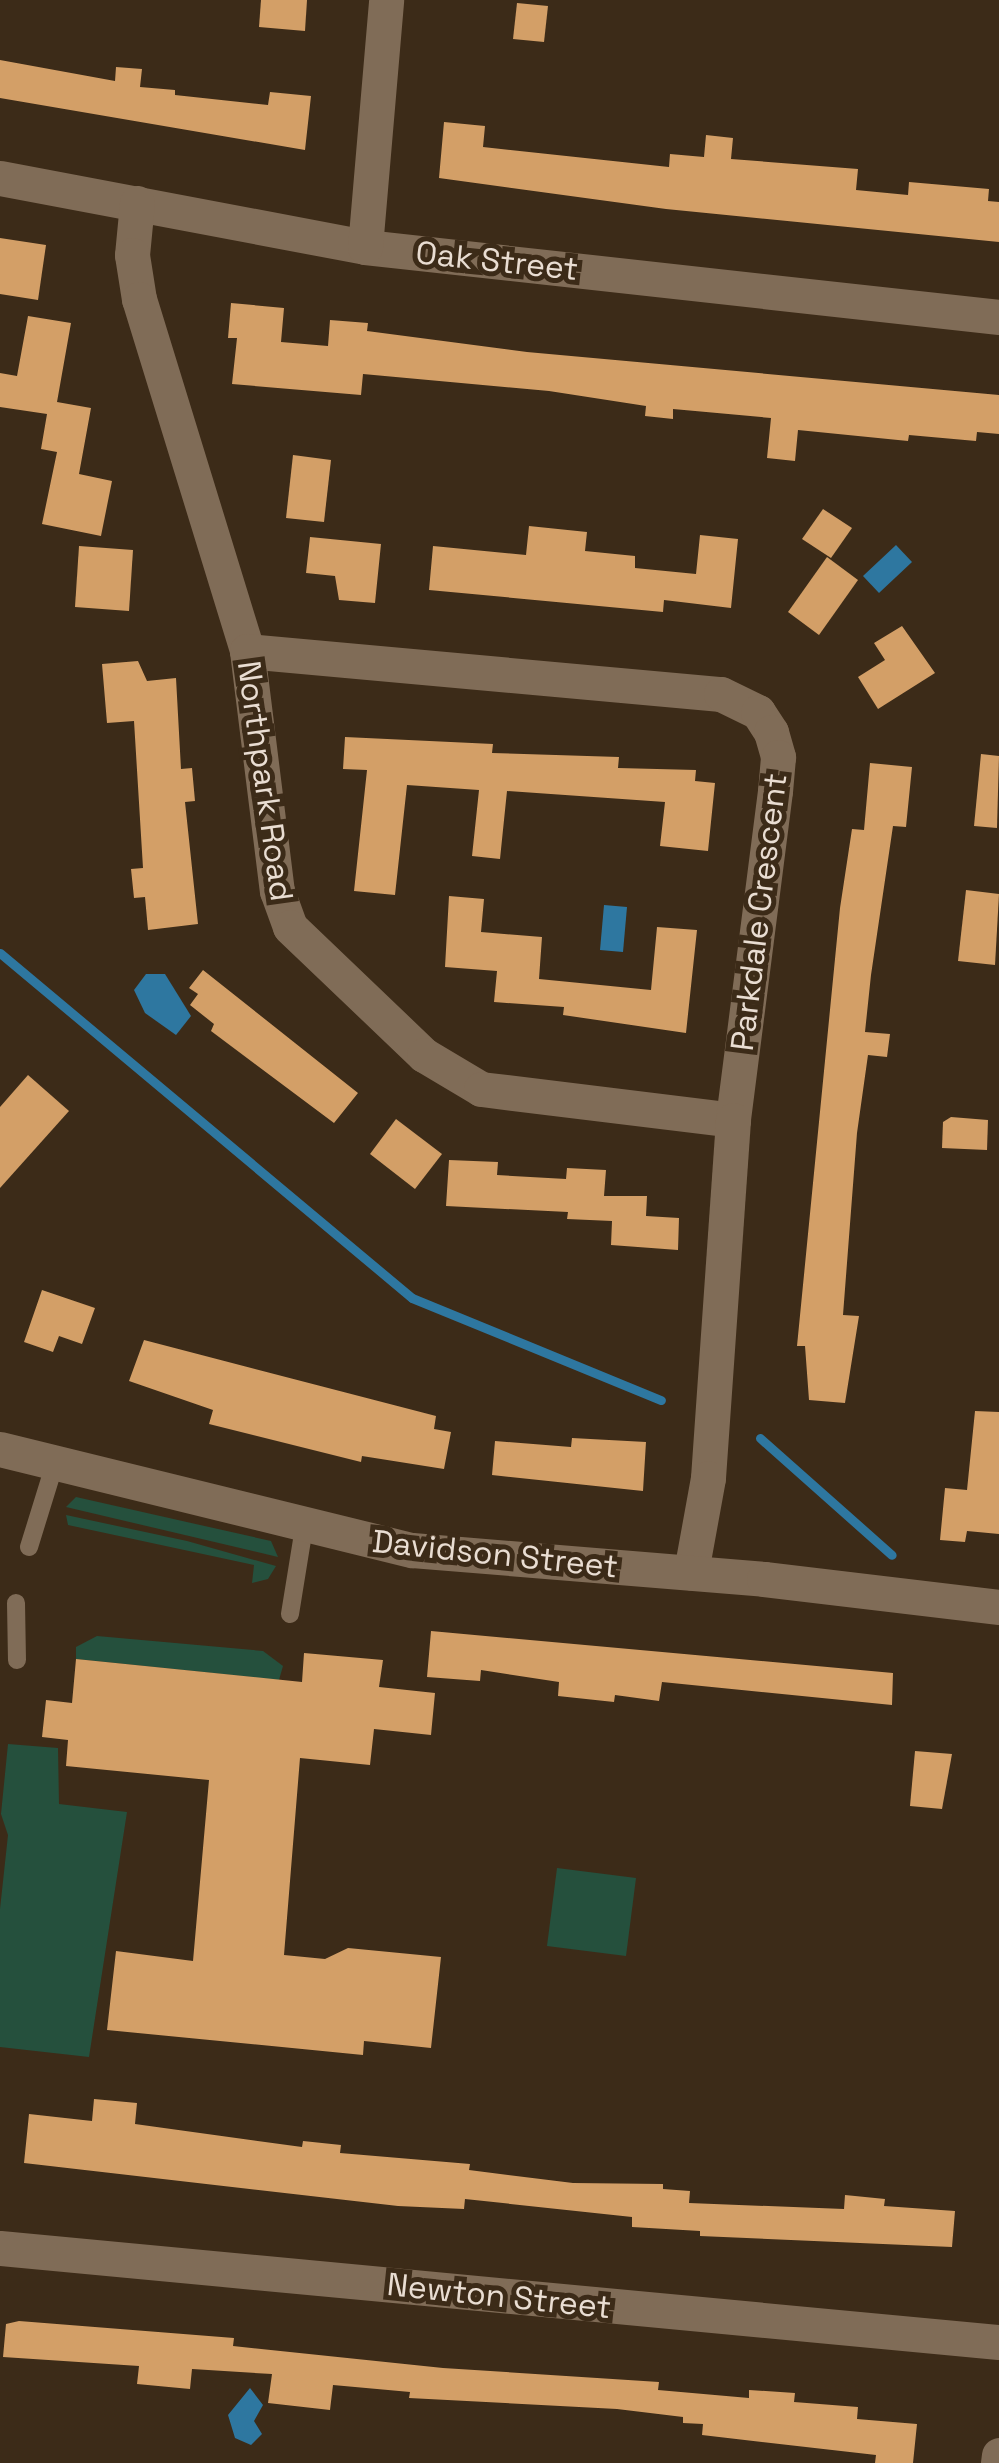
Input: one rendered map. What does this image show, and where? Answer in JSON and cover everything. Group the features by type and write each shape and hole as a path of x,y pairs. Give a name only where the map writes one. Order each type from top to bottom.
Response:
{"street":[{"path":"365,247 386,0"},
{"name":"Oak Street","path":"0,178 365,247 999,317"},
{"name":"Northpark Road","path":"138,204 132,255 139,299 247,651 278,901 290,928 324,965 424,1055 481,1089 733,1120"},
{"name":"Parkdale Crescent","path":"247,651 722,694 758,712 778,757 733,1120 708,1478 691,1572"},
{"name":"Davidson Street","path":"0,1448 304,1528 433,1553 691,1572 999,1607"},
{"name":"Newton Street","path":"0,2248 999,2342"},
{"path":"998,2463 999,2455"}],"lane":[{"path":"28,1547 55,1463"},
{"path":"290,1614 304,1528"},
{"path":"16,1603 17,1660"},
{"path":"0,1639 15,1626"}],"green space":[{"path":"76,1497 271,1541 278,1557 66,1507"},
{"path":"66,1515 187,1541 276,1566 268,1579 252,1583 254,1565 68,1525"},
{"path":"97,1636 263,1651 283,1666 279,1680 76,1659 76,1647"},
{"path":"8,1744 58,1748 59,1804 127,1812 89,2057 0,2047 0,1909 8,1835 1,1814"},
{"path":"557,1868 636,1878 626,1956 547,1946"}],"water":[{"path":"896,545 912,562 879,593 863,576"},
{"path":"604,905 627,907 623,952 600,950"},
{"path":"146,974 165,974 191,1016 176,1035 145,1013 134,990"},
{"path":"250,2388 263,2405 254,2421 262,2434 251,2445 235,2438 228,2415"}],"building":[{"path":"261,0 307,0 305,31 259,27"},
{"path":"517,3 548,6 544,42 513,39"},
{"path":"0,60 115,81 116,67 142,69 140,87 175,90 175,95 268,105 270,92 311,96 305,150 0,98"},
{"path":"444,122 485,126 483,147 669,167 670,154 704,157 706,135 733,138 731,159 858,169 856,190 908,195 909,182 989,189 988,201 999,202 999,242 666,209 439,178"},
{"path":"0,238 46,245 38,300 0,294"},
{"path":"231,303 284,308 281,342 328,346 330,320 368,323 367,331 527,352 999,395 999,434 977,432 976,441 909,435 908,441 798,430 795,461 767,458 771,418 673,409 673,419 645,416 646,406 549,391 363,374 361,395 232,384 237,338 228,338"},
{"path":"28,316 71,323 57,402 91,408 79,474 112,481 101,536 42,524 57,452 41,449 47,414 0,407 0,373 17,376"},
{"path":"293,455 331,460 324,522 286,518"},
{"path":"823,509 852,528 831,558 802,539"},
{"path":"529,526 587,532 585,551 635,556 635,568 696,574 700,535 738,539 731,608 664,600 663,612 429,590 433,546 526,555"},
{"path":"310,537 381,544 375,603 339,600 335,576 306,573"},
{"path":"79,546 133,550 129,611 75,607"},
{"path":"827,557 858,580 819,635 788,612"},
{"path":"902,626 935,673 878,709 858,677 885,660 874,643"},
{"path":"138,661 147,681 176,678 181,769 192,768 195,801 185,802 198,924 148,930 145,897 134,898 131,869 143,868 134,721 107,723 102,664"},
{"path":"345,737 493,744 492,753 619,757 618,768 696,770 695,781 715,783 708,851 660,846 665,802 507,791 500,859 472,856 479,790 407,785 395,895 354,891 367,770 343,769"},
{"path":"981,754 999,756 997,828 974,826"},
{"path":"870,763 912,767 906,827 893,826 871,975 865,1032 890,1034 887,1057 868,1055 857,1133 843,1315 859,1316 845,1403 809,1400 805,1346 797,1346 840,908 852,829 864,830"},
{"path":"966,890 999,894 995,965 958,961"},
{"path":"449,896 484,899 481,932 542,937 539,979 651,990 657,927 697,930 686,1033 563,1015 564,1007 494,1002 497,971 445,967"},
{"path":"203,970 358,1093 334,1123 211,1031 214,1024 190,1005 198,994 189,988"},
{"path":"28,1075 69,1111 0,1188 0,1107"},
{"path":"951,1117 988,1120 987,1150 942,1148 943,1122"},
{"path":"396,1119 442,1154 415,1189 370,1154"},
{"path":"449,1160 498,1162 497,1175 566,1179 567,1168 606,1170 604,1196 647,1196 646,1216 679,1218 678,1250 611,1245 612,1221 567,1219 568,1212 446,1206"},
{"path":"42,1290 95,1308 82,1344 59,1336 53,1352 24,1342"},
{"path":"144,1340 436,1416 434,1429 451,1432 444,1469 362,1456 361,1462 209,1424 213,1410 129,1381"},
{"path":"975,1411 999,1412 999,1534 967,1531 965,1542 940,1540 945,1488 967,1490"},
{"path":"572,1438 646,1442 643,1491 492,1475 495,1441 571,1447"},
{"path":"431,1631 893,1673 892,1705 662,1682 659,1701 615,1695 614,1702 558,1696 559,1682 481,1670 480,1681 427,1677"},
{"path":"304,1653 383,1660 379,1687 435,1693 431,1735 374,1729 370,1765 300,1758 284,1955 325,1959 348,1948 441,1957 431,2048 364,2041 363,2055 107,2030 116,1951 193,1961 209,1780 66,1766 68,1740 42,1737 46,1700 72,1703 76,1659 302,1682"},
{"path":"915,1751 952,1754 942,1809 910,1806"},
{"path":"94,2099 137,2103 135,2124 302,2147 303,2141 341,2145 340,2153 470,2164 469,2170 573,2183 663,2184 663,2189 690,2191 689,2203 844,2209 845,2195 885,2199 884,2206 955,2211 952,2247 700,2236 700,2231 632,2227 632,2217 465,2199 464,2209 398,2206 24,2163 29,2114 92,2121"},
{"path":"19,2321 234,2338 233,2346 443,2368 659,2382 658,2390 749,2398 749,2390 795,2393 794,2402 858,2407 857,2419 917,2424 913,2463 875,2463 876,2455 702,2435 703,2424 683,2423 683,2417 617,2409 409,2398 410,2392 333,2385 330,2410 268,2403 272,2374 192,2369 190,2389 137,2384 139,2366 3,2357 6,2324"}],"waterway":[{"path":"0,953 412,1298 661,1400"},
{"path":"760,1438 892,1555"}]}
